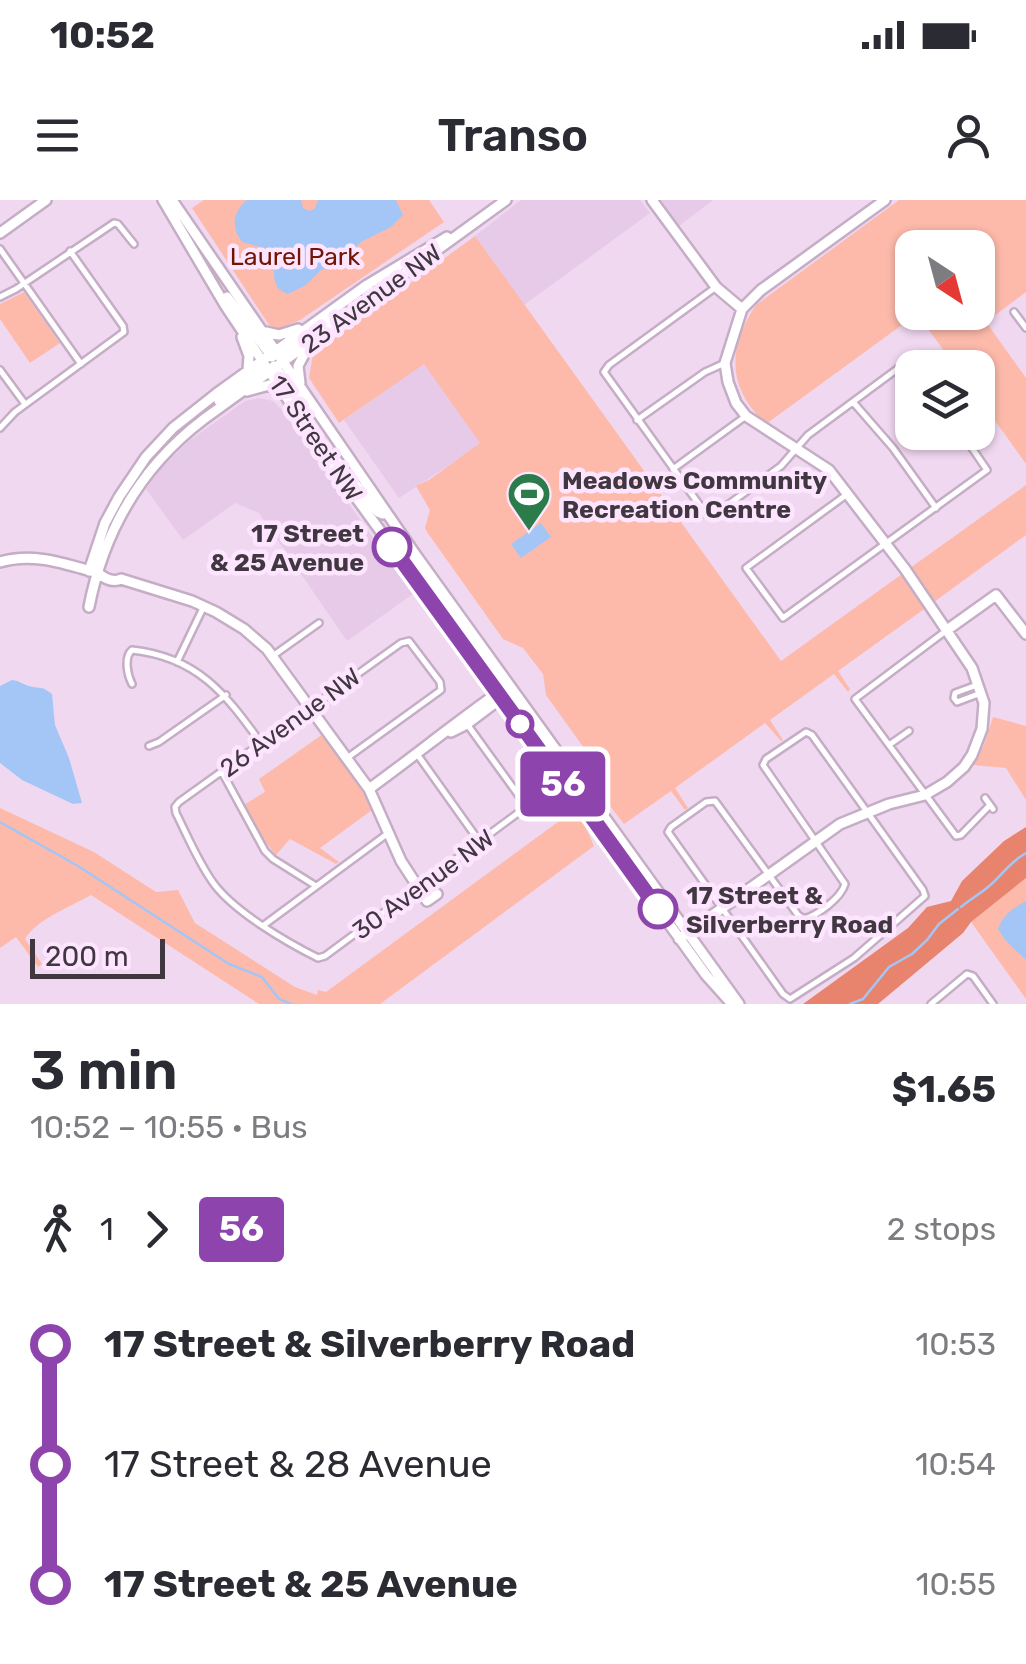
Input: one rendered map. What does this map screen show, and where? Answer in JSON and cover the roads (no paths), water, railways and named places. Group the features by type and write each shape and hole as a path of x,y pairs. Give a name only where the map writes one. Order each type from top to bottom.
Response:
{"main road":[{"path":"0,233 46,200"},
{"name":"17 Street NW","path":"163,200 232,316 302,391 504,691"},
{"name":"17 Street NW","path":"172,200 262,329 286,394 314,438 450,627 462,635 735,1004"},
{"name":"23 Avenue NW","path":"93,572 132,477 166,435 248,371 318,336 506,200"},
{"path":"652,200 716,287 742,309"},
{"path":"683,936 840,824 925,795 954,777 972,755 982,728 981,688 972,668 911,577 819,461 746,416 728,382 725,364 742,309 760,290 885,200"},
{"name":"23 Avenue NW","path":"89,607 93,572 123,509 164,453 238,394 310,325 366,285 477,221"},
{"path":"206,275 344,453"},
{"path":"193,428 208,410 338,313 366,285"},
{"path":"232,316 249,356 248,371"},
{"path":"262,329 278,335 310,325"},
{"path":"302,391 298,362 318,336"},
{"path":"238,394 269,385 286,394"},
{"path":"164,453 166,442 204,402"},
{"path":"314,438 378,512 386,514"},
{"path":"0,562 33,557 93,572 107,571 204,606 244,629 274,655 369,788 401,861 418,888 428,900 437,894"},
{"path":"947,630 996,596 1026,634"},
{"path":"369,788 504,691"}],"street":[{"path":"0,298 116,222 134,244"},
{"path":"0,249 81,364"},
{"path":"0,428 25,404 122,336 124,330 70,251"},
{"path":"716,287 604,372 709,515 772,473 808,435 895,375"},
{"path":"1014,312 1026,328"},
{"path":"637,420 704,372 725,364"},
{"path":"0,370 25,404"},
{"path":"852,402 893,448 936,508"},
{"path":"673,469 746,416"},
{"path":"849,494 746,568 783,618 988,470 974,450"},
{"path":"177,662 204,606"},
{"path":"274,655 318,623"},
{"path":"947,630 855,697 953,833 959,837 992,807 985,798"},
{"name":"26 Avenue NW","path":"264,925 235,906 216,887 175,807 407,640 441,688 347,758"},
{"path":"132,684 128,675 130,650 177,662 201,674 226,695 261,743"},
{"path":"981,688 957,702 954,698 955,693 981,688"},
{"path":"149,746 226,695"},
{"name":"30 Avenue NW","path":"264,925 320,958 520,812 524,803 464,721"},
{"path":"890,745 909,731"},
{"path":"808,732 925,896 854,958 790,1000 668,832 712,800 804,919 846,886 816,840 764,764 808,732"},
{"path":"417,754 480,842"},
{"path":"222,771 265,851 316,886"},
{"path":"264,925 390,829"},
{"path":"931,1004 968,974 993,1004"}],"water":[{"path":"247,200 301,200 303,208 310,211 318,200 396,200 403,215 391,227 361,242 340,263 321,270 306,285 288,294 276,284 273,256 264,248 242,242 236,231 236,215"},
{"path":"541,523 551,537 521,558 511,544"},
{"path":"12,680 52,694 55,725 82,803 73,804 22,780 0,763 0,686"},
{"path":"1026,901 1026,960 998,929 1009,912"}],"waterway":[{"path":"0,822 78,866 229,964 262,977 279,999 291,1004"},
{"path":"961,907 1026,853"},
{"path":"850,1004 863,999 889,967 912,954 958,909"}],"place":[{"name":"Meadows Community Recreation Centre","path":"529,532"},
{"name":"17 Street & 25 Avenue","path":"392,547"},
{"name":"17 Street & Silverberry Road","path":"658,909"}],"park label":[{"name":"Laurel Park","path":"295,256"}]}
